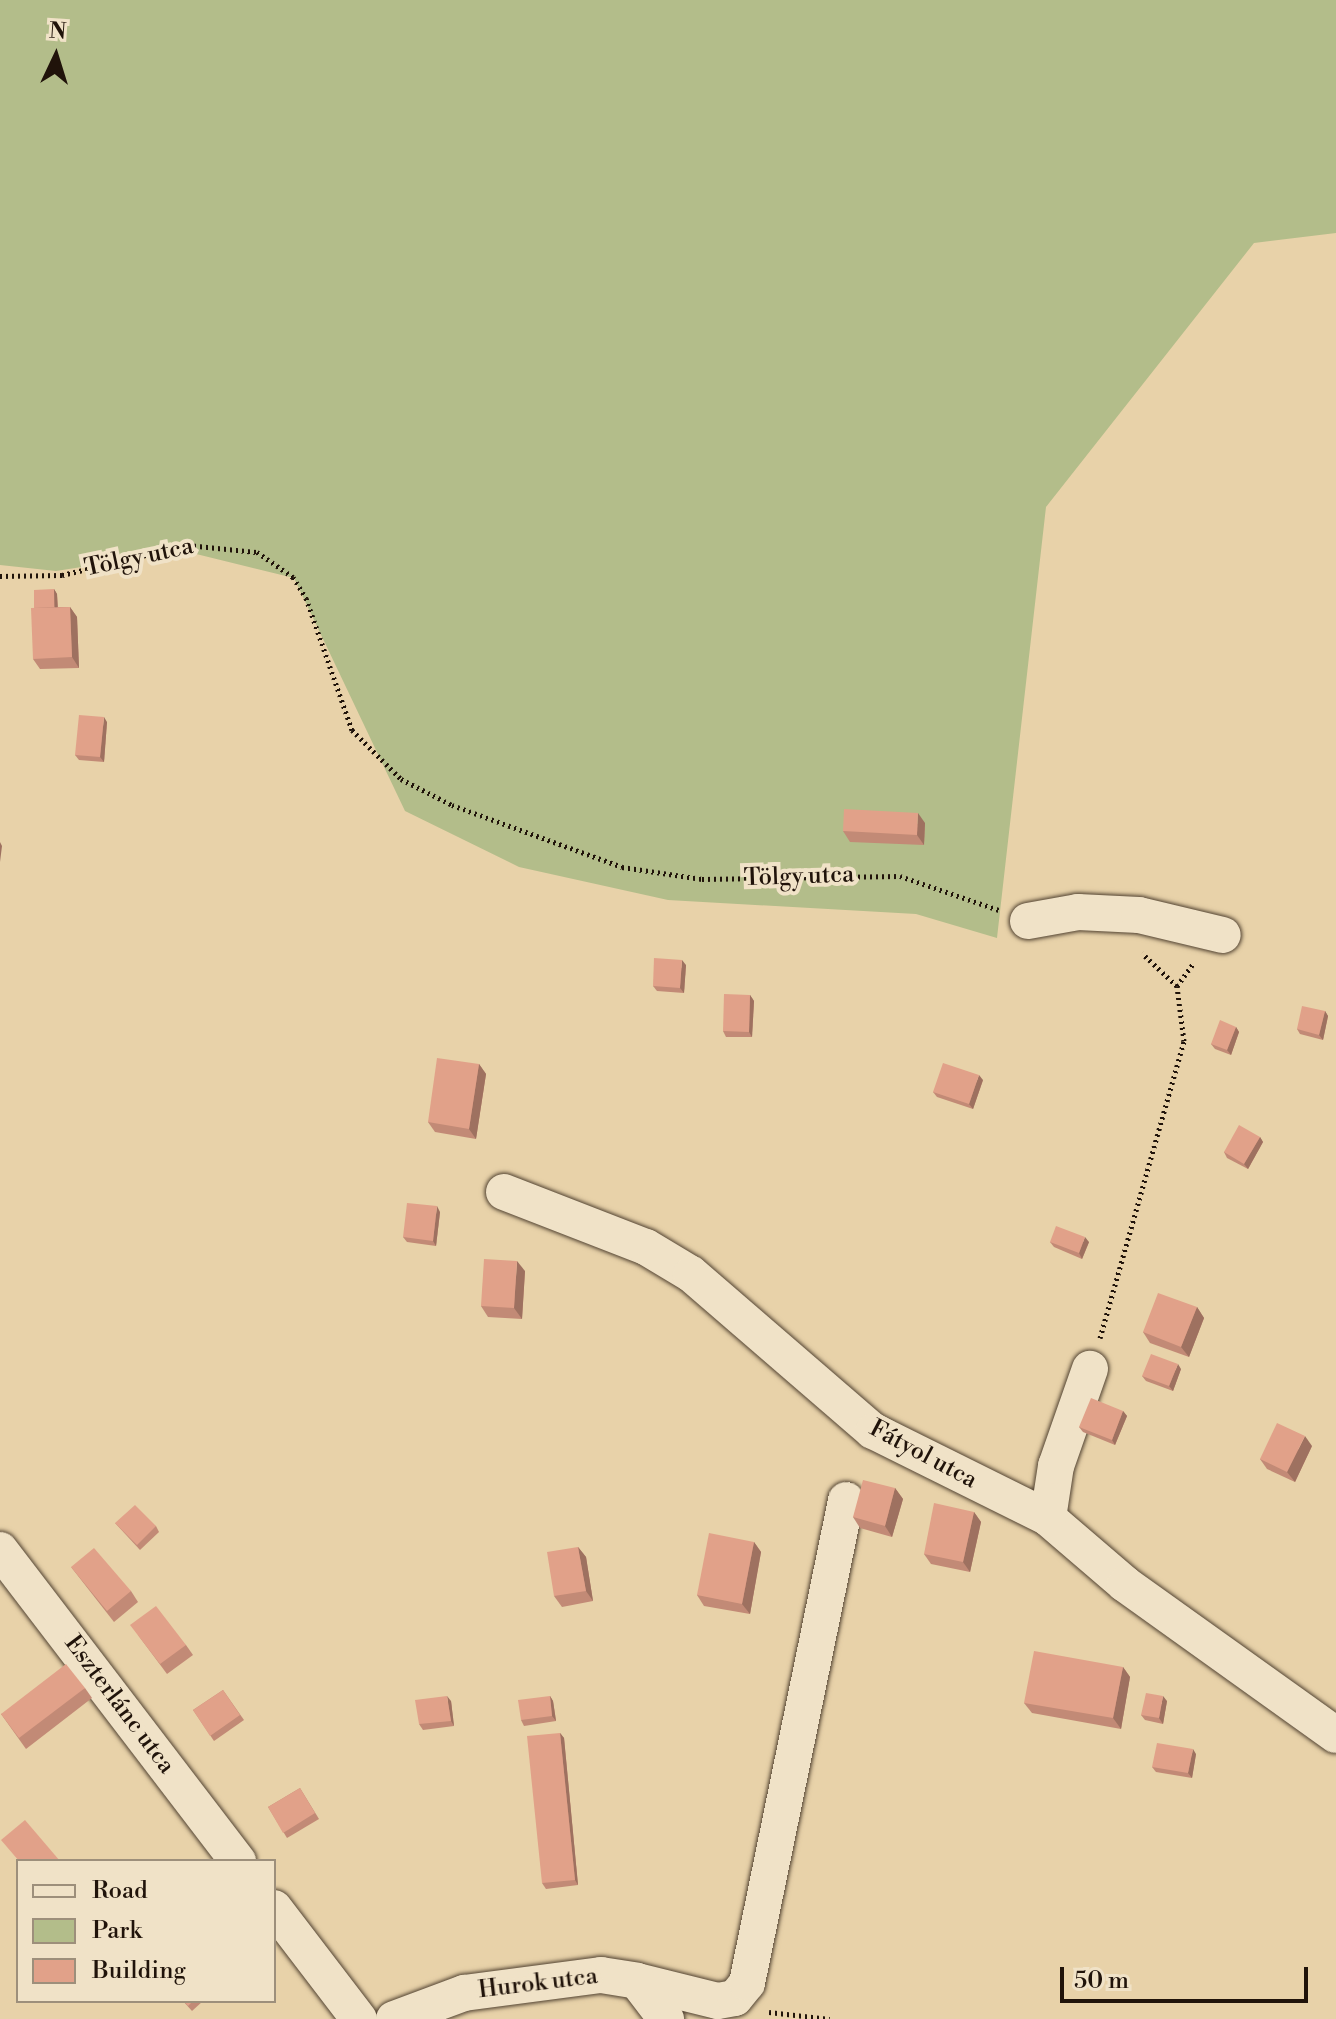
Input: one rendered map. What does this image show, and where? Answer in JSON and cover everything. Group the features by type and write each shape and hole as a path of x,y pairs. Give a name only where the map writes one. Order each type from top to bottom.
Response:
{"street":[{"path":"1028,921 1078,912 1139,915 1223,935"},
{"name":"Fátyol utca","path":"504,1192 646,1247 691,1274 873,1431 1048,1518 1125,1584 1336,1735"},
{"path":"1048,1518 1056,1466 1090,1369"},
{"path":"735,1998 752,1972 846,1500"},
{"name":"Eszterlánc utca","path":"0,1550 236,1859"},
{"path":"276,1911 359,2019"},
{"name":"Hurok utca","path":"394,2019 464,1993 529,1982 601,1975 735,1998"},
{"path":"637,1981 666,2019"}],"path":[{"name":"Tölgy utca","path":"0,576 62,575 188,545 257,552 293,577 306,598 352,730 401,779 452,805 622,867 702,879 900,876 1028,921"},
{"path":"1090,1369 1184,1041 1177,986 1131,947"},
{"path":"735,1998 761,2011 830,2019"}],"green space":[{"path":"0,0 1336,0 1336,233 1254,243 1046,507 997,938 916,914 668,900 519,867 405,811 294,578 184,551 56,571 0,565"}],"building":[{"path":"54,589 54,607 34,608 34,590"},
{"path":"70,607 72,657 33,659 31,608"},
{"path":"79,715 104,717 100,757 75,755"},
{"path":"844,809 918,813 917,835 843,831"},
{"path":"654,958 682,960 680,988 653,986"},
{"path":"724,994 750,995 749,1032 723,1031"},
{"path":"1302,1006 1325,1011 1319,1035 1297,1029"},
{"path":"1220,1020 1236,1027 1227,1050 1211,1044"},
{"path":"437,1058 479,1064 469,1129 428,1122"},
{"path":"943,1063 979,1075 969,1104 933,1092"},
{"path":"1239,1125 1260,1137 1244,1164 1224,1152"},
{"path":"407,1203 437,1206 433,1241 403,1237"},
{"path":"1056,1226 1085,1237 1079,1253 1050,1242"},
{"path":"484,1259 517,1261 514,1308 481,1306"},
{"path":"1158,1293 1197,1307 1181,1347 1143,1332"},
{"path":"1151,1354 1178,1364 1169,1386 1142,1376"},
{"path":"1091,1398 1123,1411 1112,1440 1079,1427"},
{"path":"1277,1423 1305,1436 1287,1472 1260,1459"},
{"path":"863,1480 895,1488 885,1526 853,1517"},
{"path":"934,1503 974,1512 963,1562 924,1554"},
{"path":"135,1505 156,1526 137,1545 115,1523"},
{"path":"709,1533 754,1542 742,1604 697,1595"},
{"path":"578,1547 586,1591 554,1596 547,1552"},
{"path":"94,1548 131,1591 107,1611 71,1567"},
{"path":"156,1606 186,1645 160,1664 130,1625"},
{"path":"1034,1651 1123,1667 1113,1718 1024,1703"},
{"path":"66,1664 85,1688 19,1738 1,1714"},
{"path":"223,1690 240,1715 210,1736 193,1710"},
{"path":"1146,1693 1163,1696 1159,1718 1141,1715"},
{"path":"447,1696 451,1721 419,1724 415,1700"},
{"path":"550,1696 552,1716 521,1720 518,1700"},
{"path":"560,1733 575,1880 542,1883 527,1736"},
{"path":"1157,1743 1193,1749 1188,1773 1152,1767"},
{"path":"300,1788 315,1813 283,1833 268,1807"},
{"path":"25,1820 58,1859 17,1859 1,1840"}]}
